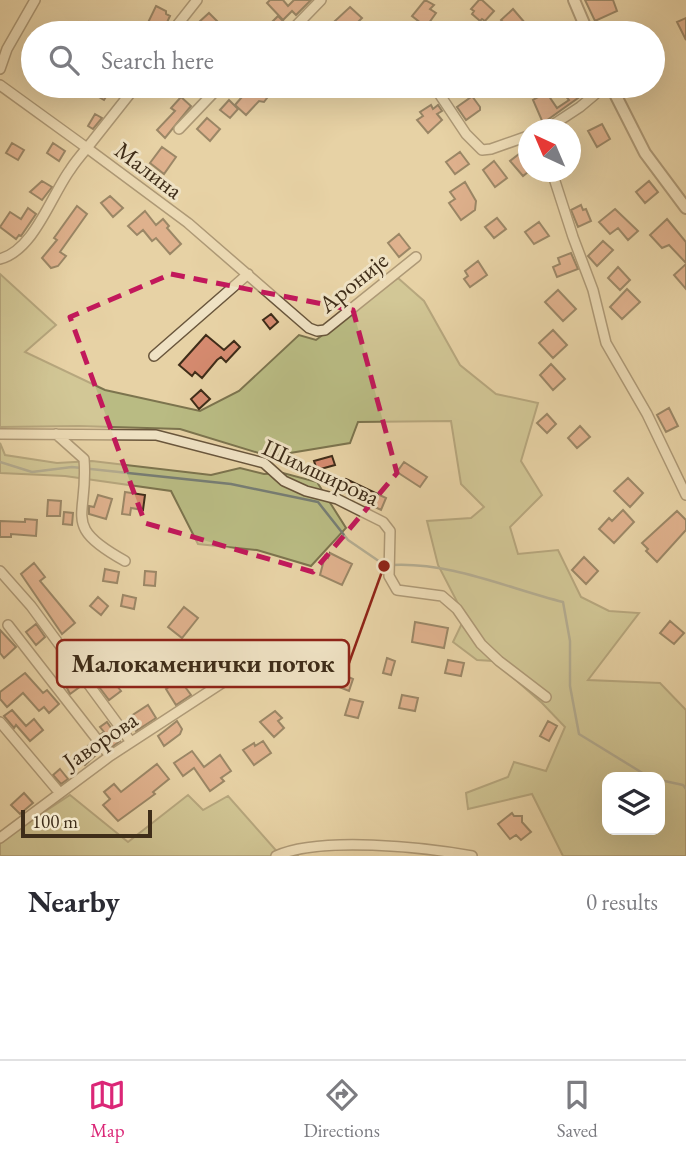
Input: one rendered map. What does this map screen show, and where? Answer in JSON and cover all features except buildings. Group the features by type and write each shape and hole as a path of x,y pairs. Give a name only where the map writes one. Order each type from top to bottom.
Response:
{"street":[{"path":"23,21 35,0"},
{"path":"180,21 197,0"},
{"path":"301,21 321,0"},
{"path":"574,0 583,21"},
{"path":"0,69 7,49 21,24"},
{"path":"0,85 87,148"},
{"name":"Малина","path":"0,259 14,253 28,238 69,171 127,98"},
{"path":"179,129 209,98"},
{"path":"442,98 466,134 482,150 518,140"},
{"path":"562,119 591,98"},
{"path":"617,98 645,153 686,208"},
{"name":"Малина","path":"87,148 188,223 248,274"},
{"path":"555,182 593,290 606,343 647,414 686,495"},
{"name":"Ароније","path":"248,274 309,328 320,331 326,330 416,257"},
{"path":"154,356 248,274"},
{"name":"Шимширова","path":"0,434 156,435 264,463 284,481 306,491 337,499 383,522 390,531 389,576 397,590 442,596 457,610 481,644 546,697"},
{"path":"57,435 84,459 86,473 81,502 82,522 89,537 100,547 125,561"},
{"path":"0,571 31,606 131,741"},
{"path":"8,625 110,756"},
{"name":"Јаворова","path":"0,838 131,741 225,681"},
{"path":"0,722 59,792"},
{"path":"276,856 320,845 444,850 472,856"}],"highlighted area":[{"path":"171,274 353,310 397,473 313,572 145,523 70,317"}],"green space":[{"path":"0,274 56,325 25,352 105,390 200,411 239,391 299,335 316,340 398,278 424,301 460,365 496,394 538,403 521,461 542,495 510,527 518,554 558,550 581,597 609,611 639,613 588,680 660,683 686,710 686,856 563,856 532,794 468,809 466,793 508,777 514,762 546,771 565,727 494,661 477,660 453,642 465,617 438,565 427,521 471,518 484,507 461,484 451,421 358,422 350,443 278,455 262,454 180,429 0,427"},
{"path":"0,443 5,455 57,463 92,461 211,475 240,468 264,474 283,473 317,482 346,528 311,566 257,550 198,544 171,491 65,476 0,473"},
{"path":"70,795 128,842 188,795 203,810 228,796 280,855 296,853 298,856 0,856 0,841"}],"waterway":[{"path":"0,462 32,472 72,467 231,484 318,502 348,540 386,566"},
{"path":"392,565 414,565 457,572 563,602 570,641 570,686 579,734 641,772"},
{"path":"665,781 683,785 686,789"}],"place":[{"name":"Малокаменички поток","path":"384,566"}]}
